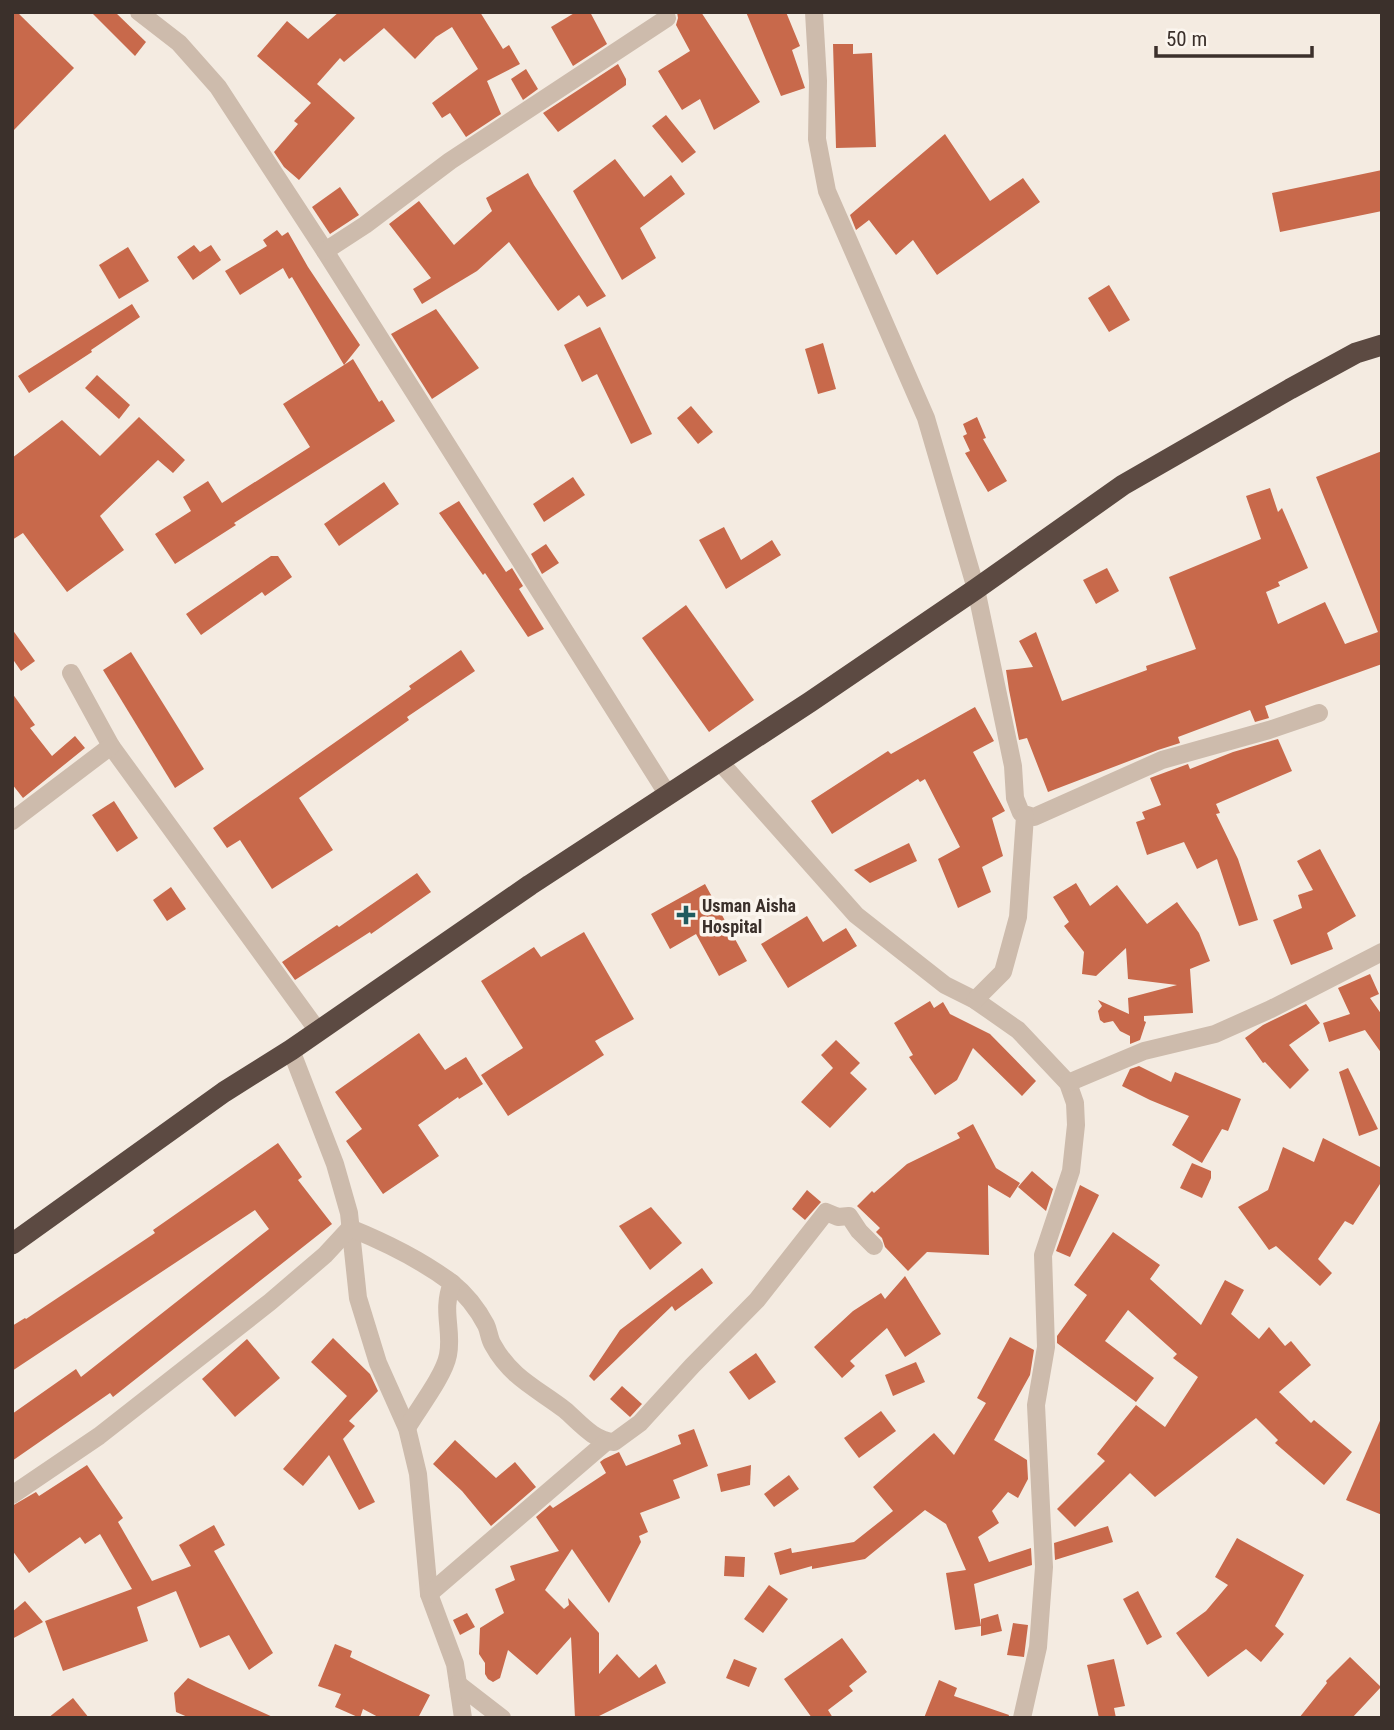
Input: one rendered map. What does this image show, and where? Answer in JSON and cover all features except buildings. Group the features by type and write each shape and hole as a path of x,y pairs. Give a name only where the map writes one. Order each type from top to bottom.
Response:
{"highway":[{"path":"12,1244 224,1093 530,885 976,589 1123,485 1356,353 1382,345"}],"street":[{"path":"139,12 179,43 218,88 668,795"},
{"path":"814,12 818,81 817,139 827,191 926,418 976,589 1013,766 1018,808 1025,816 1034,817 1162,760 1319,713"},
{"path":"324,251 365,225 450,161 667,18"},
{"path":"71,673 111,746 318,1031"},
{"path":"12,821 111,746"},
{"path":"719,762 856,915 945,985 975,1000 1018,1030 1068,1083 1075,1103 1076,1125 1071,1171 1043,1255 1046,1347 1036,1405 1044,1567 1038,1647 1022,1718"},
{"path":"975,1000 1003,972 1018,917 1025,816"},
{"path":"1068,1083 1144,1051 1215,1034 1271,1009 1382,952"},
{"path":"290,1050 335,1164 349,1213 358,1298 378,1363 407,1428 418,1474 429,1594 455,1664 463,1718"},
{"path":"350,1228 387,1242 422,1261 467,1295 487,1327 492,1344 520,1378 562,1408 598,1439 606,1442 614,1442 640,1423 757,1300 826,1212 838,1217 849,1216 874,1246"},
{"path":"12,1495 99,1436 270,1301 325,1255 350,1228"},
{"path":"407,1428 448,1355 446,1312 447,1296 452,1283"},
{"path":"429,1594 606,1442"},
{"path":"458,1684 502,1718"}],"place":[{"name":"Usman Aisha Hospital","path":"686,915"}]}
